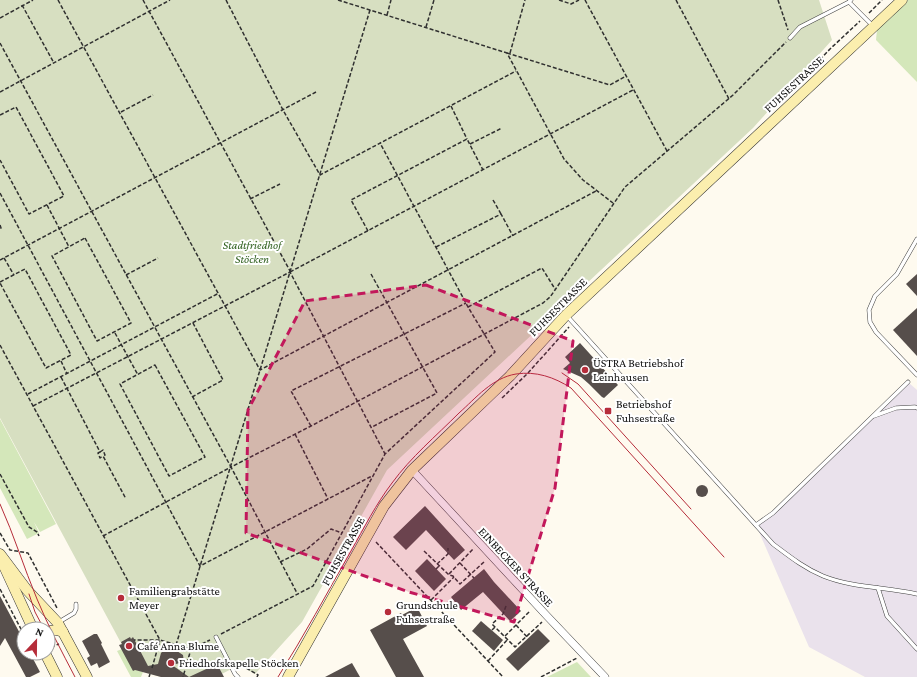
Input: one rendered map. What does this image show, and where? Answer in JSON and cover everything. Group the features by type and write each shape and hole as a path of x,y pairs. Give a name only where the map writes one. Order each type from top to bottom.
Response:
{"street":[{"name":"FUHSESTRASSE","path":"288,677 384,506 412,470 510,376 566,315 902,0"},
{"name":"EINBECKER STRASSE","path":"412,470 605,677"},
{"path":"0,554 27,590 49,612 61,621 63,632 87,677"},
{"path":"0,559 29,621"},
{"path":"56,629 63,632"},
{"path":"49,661 57,677"}],"lane":[{"path":"790,38 800,27 850,1 874,27"},
{"path":"917,239 897,274 873,300 869,310 870,322 876,332 917,375"},
{"path":"566,315 756,526 774,544 807,568 823,576 848,583 917,594"},
{"path":"756,526 773,513 908,382"},
{"path":"871,417 896,408 917,408"},
{"path":"878,588 886,616 917,649"},
{"path":"61,621 74,613 76,604"},
{"path":"216,637 225,656 238,677"}],"path":[{"path":"0,18 33,0"},
{"path":"58,0 121,112 260,370"},
{"path":"143,0 325,337 386,454"},
{"path":"0,92 170,0"},
{"path":"226,0 320,175"},
{"path":"338,0 610,85 626,76"},
{"path":"387,15 391,0"},
{"path":"426,27 434,0"},
{"path":"525,0 508,53 516,71 564,159 573,170 596,191 613,203"},
{"path":"559,0 571,4 579,0"},
{"path":"585,0 667,151"},
{"path":"676,0 729,99"},
{"path":"102,536 543,303 555,290 625,187 729,99 769,61 790,38 778,0"},
{"path":"788,94 830,49 882,0"},
{"path":"22,5 54,63"},
{"path":"176,645 370,10"},
{"path":"0,43 231,467 297,594"},
{"path":"320,175 516,71"},
{"path":"33,406 414,207 633,90"},
{"path":"0,260 316,92"},
{"path":"121,112 153,95"},
{"path":"450,106 483,170"},
{"path":"0,114 16,107 64,196 29,214 0,160"},
{"path":"470,144 502,128"},
{"path":"368,231 351,200 468,139"},
{"path":"134,640 160,640 191,649 313,586 386,454 494,352 468,307 380,143"},
{"path":"250,199 280,184"},
{"path":"260,370 388,304 596,191"},
{"path":"0,194 200,566"},
{"path":"493,200 513,236"},
{"path":"47,205 70,247"},
{"path":"436,247 501,214"},
{"path":"0,225 0,228"},
{"path":"85,238 131,323 97,341 52,256 70,247 85,238"},
{"path":"4,258 14,275"},
{"path":"126,275 158,258"},
{"path":"468,307 542,268 555,290"},
{"path":"25,269 71,355 46,368 0,282 25,269"},
{"path":"371,274 437,393 372,428"},
{"path":"27,395 219,293"},
{"path":"311,426 292,391 466,302"},
{"path":"192,397 223,380 193,323"},
{"path":"114,332 138,375"},
{"path":"0,345 102,536 160,640 152,668"},
{"path":"60,361 67,374"},
{"path":"155,365 205,457 169,476 120,384 138,375 155,365"},
{"path":"61,377 100,452 103,450 105,455 103,456 126,499"},
{"path":"295,434 328,499"},
{"path":"0,474 29,527 37,532 39,536"},
{"path":"200,566 370,477 374,477"},
{"path":"280,562 307,549 331,529 342,533"},
{"path":"0,533 10,550 28,553 61,621"},
{"path":"368,533 503,677"},
{"path":"448,575 479,543"},
{"path":"436,569 448,554 448,548"},
{"path":"424,551 448,575 454,577 463,587"},
{"path":"460,584 491,555"},
{"path":"460,563 474,578"},
{"path":"431,601 454,577"},
{"path":"0,588 17,621"},
{"path":"505,636 536,604"},
{"path":"506,606 503,614 492,624 516,647 547,616"},
{"path":"516,625 527,637"},
{"path":"492,630 495,627"},
{"path":"488,661 508,640"},
{"path":"183,677 191,649"},
{"path":"541,677 584,654"},
{"path":"225,656 258,675 256,677"}],"highlighted area":[{"path":"426,285 573,341 555,488 514,622 409,592 246,533 248,410 305,301"}],"shaded area":[{"path":"908,382 917,390 917,677 865,677 809,647 756,525 773,513"}],"green space":[{"name":"Stadtfriedhof Stöcken","path":"0,0 819,0 832,40 753,128 387,470 302,622 255,674 239,665 216,677 161,677 135,669 0,418"},
{"path":"908,0 917,0 917,82 876,40 877,30"},
{"path":"0,419 56,524 40,532 34,522 39,533 27,539 0,488"},
{"path":"122,649 136,670 143,672 141,677 131,677 117,651"},
{"path":"577,662 591,677 547,677"}],"building":[{"path":"917,274 917,296 906,284"},
{"path":"917,308 917,356 893,330"},
{"name":"ÜSTRA Betriebshof Leinhausen","path":"580,343 618,385 604,398 581,377 563,369 570,363 565,357"},
{"path":"700,485 704,485 708,491 704,497 700,497 696,493 696,489"},
{"path":"425,506 465,550 454,560 426,530 406,550 393,537"},
{"path":"427,559 446,579 434,591 415,571"},
{"path":"484,569 521,611 510,621 483,592 461,610 451,597"},
{"path":"0,596 16,626 16,658 5,638 0,646"},
{"path":"417,607 427,626 403,639 424,677 396,677 370,630 401,613 402,615"},
{"path":"481,621 503,640 494,651 472,631"},
{"path":"538,629 550,641 518,671 506,659"},
{"path":"94,634 97,634 110,662 99,668 97,663 91,666 87,658 90,656 82,641"},
{"path":"130,637 131,639 133,637 148,666 158,664 161,653 165,649 174,649 183,655 184,662 172,665 189,677 161,677 135,670 133,671 119,645 122,644 121,642"},
{"path":"17,661 34,661 40,672 30,677 26,677"},
{"path":"352,663 360,677 325,677 348,665"},
{"path":"217,664 224,677 189,677"}],"tram line":[{"path":"278,677 370,516 399,473 415,455 478,395 492,384 507,376 523,373 538,374 551,378 571,388 724,557"},
{"path":"562,373 578,384 691,509"},
{"path":"0,504 41,609 75,677"},
{"path":"29,594 40,621"}],"place":[{"name":"ÜSTRA Betriebshof Leinhausen","path":"585,370"},
{"name":"Betriebshof Fuhsestraße","path":"608,411"},
{"name":"Familiengrabstätte Meyer","path":"121,598"},
{"name":"Grundschule Fuhsestraße","path":"388,612"},
{"name":"Café Anna Blume","path":"129,646"},
{"name":"Friedhofskapelle Stöcken","path":"171,663"}]}
